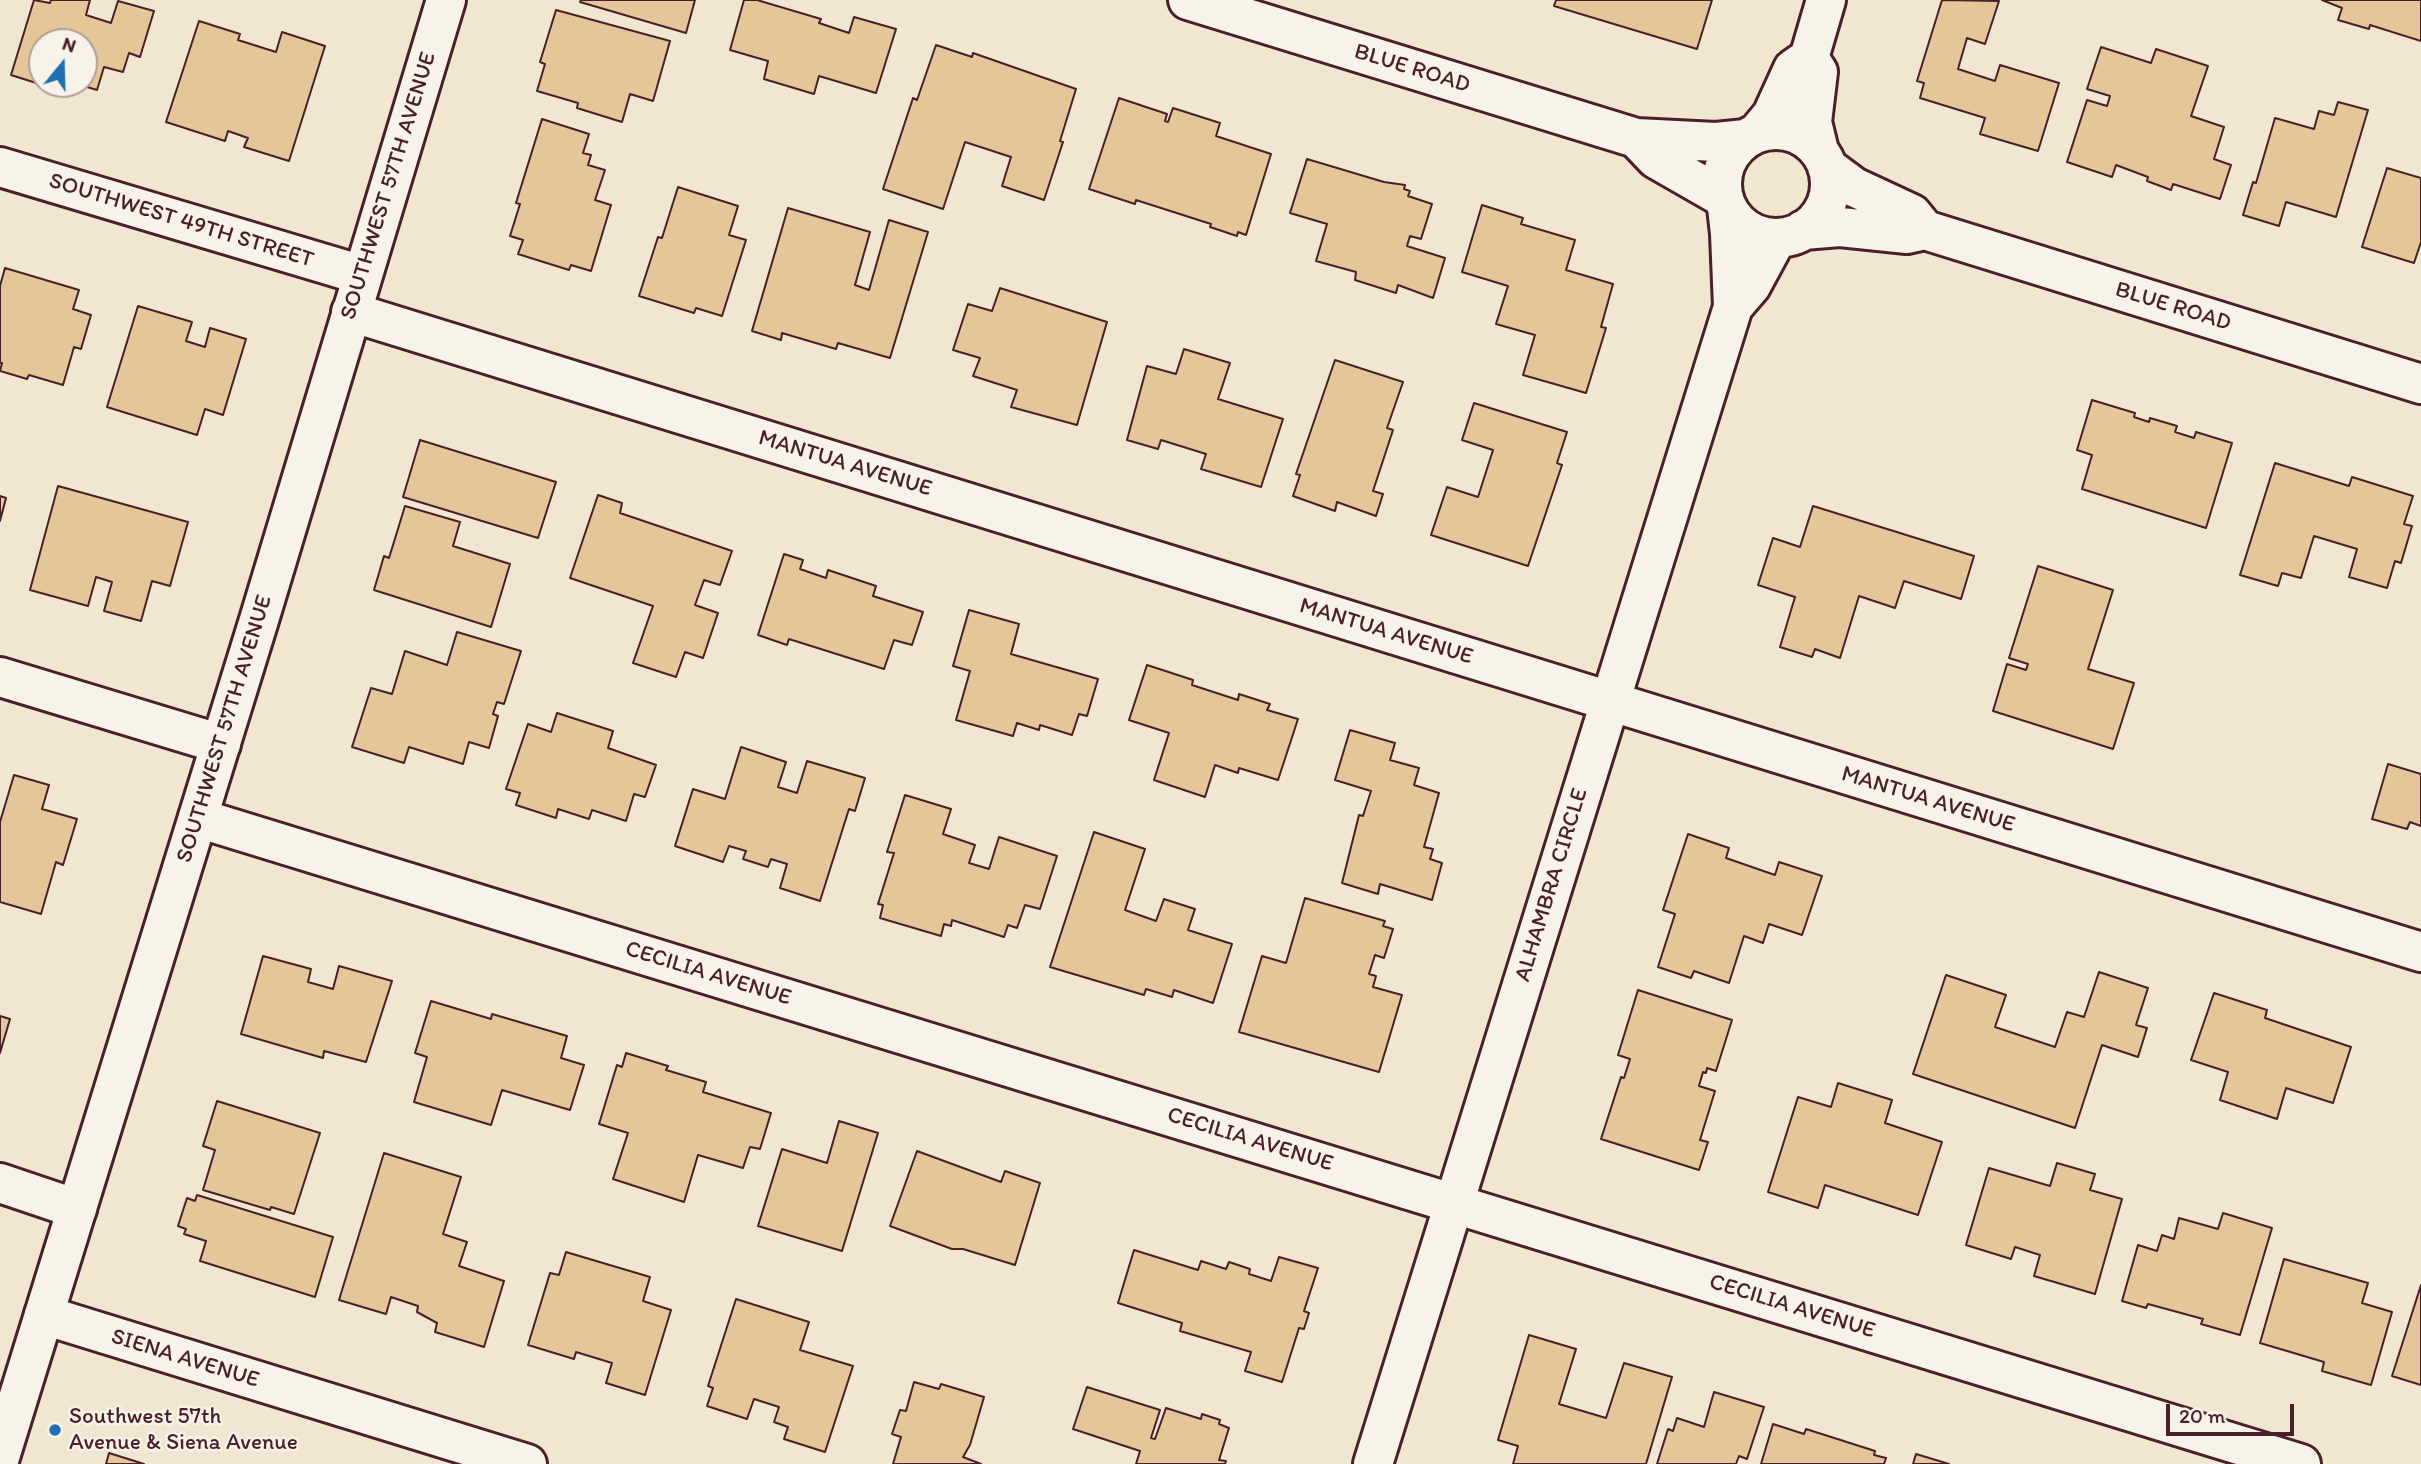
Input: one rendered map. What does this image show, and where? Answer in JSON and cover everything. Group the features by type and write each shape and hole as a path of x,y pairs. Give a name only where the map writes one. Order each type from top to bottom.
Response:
{"street":[{"name":"SOUTHWEST 57TH AVENUE","path":"0,1457 221,744 446,0"},
{"name":"BLUE ROAD","path":"1188,0 1636,138 1716,142 1751,136"},
{"name":"ALHAMBRA CIRCLE","path":"1373,1464 1733,307 1726,202 1722,181 1725,164 1733,150 1772,115 1793,69 1809,58 1826,0"},
{"name":"ALHAMBRA CIRCLE","path":"1733,307 1790,234 1815,221 1824,210 1830,181 1812,122 1818,72 1809,58"},
{"path":"1751,136 1774,130 1791,132 1806,139 1823,159"},
{"name":"BLUE ROAD","path":"1636,138 1657,159 1726,202"},
{"name":"BLUE ROAD","path":"1823,159 1854,187 1912,214 1925,230"},
{"name":"SOUTHWEST 49TH STREET","path":"0,167 362,275"},
{"path":"1726,202 1736,220 1748,230 1762,236 1790,234"},
{"name":"BLUE ROAD","path":"1790,234 1840,227 1907,234 1925,230 2421,384"},
{"name":"MANTUA AVENUE","path":"351,312 2421,952"},
{"path":"0,677 221,744"},
{"name":"CECILIA AVENUE","path":"198,818 2301,1464"},
{"path":"0,1183 77,1209"},
{"name":"SIENA AVENUE","path":"44,1315 527,1464"}],"building":[{"path":"34,0 50,3 51,0 90,0 86,15 111,23 118,1 154,11 140,57 129,53 123,72 104,67 98,87 98,28 28,28 28,80 11,75"},
{"path":"695,0 686,33 580,2"},
{"path":"744,0 757,0 821,19 819,23 849,33 854,17 896,29 876,93 819,76 814,94 764,79 768,61 730,50"},
{"path":"1556,0 1712,0 1697,49 1554,6"},
{"path":"1942,0 1999,1 1985,44 1967,38 1958,69 1995,81 2000,65 2059,83 2038,151 1980,134 1985,118 1920,98 1924,83 1917,81"},
{"path":"2322,0 2421,0 2421,41 2370,25 2369,29 2338,20 2342,8"},
{"path":"556,10 670,41 653,101 630,94 622,122 577,108 578,103 537,91 545,64 540,62"},
{"path":"199,21 240,34 238,40 276,52 282,32 325,46 289,161 244,147 248,138 228,131 225,141 166,122"},
{"path":"936,45 972,57 973,53 1076,89 1060,141 1063,142 1044,200 1002,186 1011,157 965,142 943,209 883,189 913,98 917,100"},
{"path":"2101,47 2151,63 2156,49 2208,66 2191,116 2224,127 2214,159 2231,165 2220,199 2173,184 2171,190 2147,181 2148,177 2116,165 2112,177 2067,162 2087,100 2107,106 2110,96 2087,89"},
{"path":"1119,98 1167,114 1165,121 1168,122 1173,108 1220,123 1216,136 1271,154 1246,235 1238,232 1237,236 1210,227 1211,224 1136,200 1135,204 1089,189"},
{"path":"2338,102 2368,110 2336,217 2286,202 2279,226 2243,215 2253,182 2256,183 2275,118 2314,129 2319,111 2334,115"},
{"path":"542,119 589,134 583,153 591,155 588,165 605,170 595,200 611,205 591,271 571,265 569,270 518,254 523,240 510,236 520,204 516,203"},
{"path":"1307,159 1384,182 1405,185 1404,189 1410,191 1408,196 1432,204 1421,239 1410,236 1407,246 1445,258 1433,298 1398,285 1396,293 1355,280 1356,272 1316,261 1327,224 1290,213"},
{"path":"2387,168 2421,178 2421,242 2414,263 2362,247"},
{"path":"678,187 738,206 729,235 746,240 722,316 696,308 694,313 639,296 658,237 662,238"},
{"path":"1482,205 1523,218 1521,224 1575,240 1566,270 1613,284 1601,327 1606,328 1586,393 1523,375 1535,335 1496,324 1508,286 1462,272"},
{"path":"788,208 870,232 855,285 869,290 889,220 928,232 890,358 838,343 836,349 782,333 781,340 752,331"},
{"path":"5,268 79,290 73,309 91,315 81,349 74,347 63,385 29,375 27,379 0,371 0,286"},
{"path":"1000,288 1107,322 1077,425 1011,407 1017,390 973,376 980,358 953,350 968,304 992,311"},
{"path":"138,306 192,322 186,341 205,347 210,328 246,339 223,415 205,409 197,435 107,407"},
{"path":"1184,349 1230,363 1218,399 1283,419 1261,487 1201,469 1206,454 1161,440 1158,449 1127,440 1147,366 1176,374"},
{"path":"1335,360 1403,382 1387,428 1393,430 1373,491 1383,494 1376,516 1337,502 1335,511 1293,496 1300,475 1296,474"},
{"path":"2092,400 2135,413 2134,417 2149,422 2150,418 2177,426 2175,432 2194,438 2196,432 2232,443 2206,528 2082,489 2092,455 2077,450"},
{"path":"1474,403 1567,432 1557,463 1562,465 1528,566 1431,535 1447,487 1478,497 1493,450 1462,440"},
{"path":"420,440 556,482 538,538 403,497"},
{"path":"2275,463 2349,486 2352,477 2413,496 2404,524 2412,526 2401,563 2395,561 2387,588 2349,577 2357,549 2314,536 2301,578 2282,573 2278,586 2240,575"},
{"path":"58,486 188,522 170,586 152,581 141,621 104,611 112,582 96,577 88,606 30,590"},
{"path":"598,495 622,503 620,513 732,551 720,585 704,580 695,605 718,613 703,658 685,652 676,677 633,663 653,606 570,578"},
{"path":"0,496 6,498 0,521"},
{"path":"405,506 460,522 453,546 510,564 491,627 374,590 384,556 389,558"},
{"path":"1813,506 1974,556 1961,599 1904,581 1895,608 1859,596 1840,658 1815,649 1812,657 1780,647 1795,597 1758,585 1773,538 1800,547"},
{"path":"784,554 803,560 800,569 826,578 828,570 876,586 873,596 923,612 912,645 894,640 884,669 789,639 787,645 758,635"},
{"path":"2038,566 2113,590 2088,669 2134,683 2113,749 1993,711 2007,664 2026,670 2028,664 2009,658"},
{"path":"969,610 1019,624 1011,654 1098,679 1087,716 1079,714 1072,735 1040,725 1039,730 1017,723 1013,736 956,720 970,671 953,666"},
{"path":"457,632 521,651 504,704 497,702 493,714 498,716 489,748 469,742 463,764 409,747 404,763 352,747 371,688 392,694 405,651 447,665"},
{"path":"1147,665 1193,680 1192,685 1238,700 1239,694 1270,704 1267,710 1298,719 1278,780 1239,768 1238,773 1215,765 1205,797 1154,780 1169,733 1129,720"},
{"path":"557,713 613,731 608,748 656,765 645,797 634,794 626,821 592,810 589,819 558,809 556,818 516,805 520,793 506,789 528,724 551,732"},
{"path":"1350,730 1395,743 1390,760 1419,768 1414,785 1439,793 1424,847 1433,849 1430,859 1442,863 1432,900 1380,884 1378,894 1342,883 1359,815 1363,816 1371,791 1335,780"},
{"path":"741,747 786,762 778,787 797,793 807,761 865,778 855,811 849,809 820,901 780,888 787,864 771,859 768,867 743,859 746,851 729,846 723,862 675,846 693,789 725,799"},
{"path":"2388,764 2421,774 2421,826 2410,822 2407,829 2372,819"},
{"path":"14,775 49,785 42,809 77,819 63,865 56,862 41,914 0,902 0,822"},
{"path":"905,795 951,809 943,834 975,845 969,863 989,869 999,837 1057,856 1040,909 1025,905 1017,928 1008,925 1004,937 952,920 951,926 944,924 941,936 880,918 883,905 878,904 894,853 887,852"},
{"path":"1094,832 1145,849 1125,910 1156,921 1164,899 1195,909 1188,930 1232,944 1213,1003 1174,990 1172,997 1146,989 1144,995 1050,967"},
{"path":"1688,834 1729,848 1726,858 1775,875 1779,862 1822,876 1802,935 1769,924 1763,943 1744,936 1729,983 1694,971 1691,978 1658,967 1675,914 1663,910"},
{"path":"1305,898 1385,921 1383,926 1393,929 1384,958 1375,955 1369,974 1376,976 1373,987 1402,995 1379,1072 1239,1032 1262,956 1286,963"},
{"path":"263,956 311,969 308,982 333,989 339,966 392,981 366,1062 324,1051 323,1058 241,1034"},
{"path":"2099,972 2148,988 2136,1025 2147,1028 2138,1057 2102,1045 2075,1128 1913,1074 1946,975 2006,995 1995,1027 2055,1047 2067,1012 2084,1017"},
{"path":"1638,990 1732,1020 1716,1071 1707,1068 1699,1086 1715,1091 1700,1140 1708,1142 1699,1170 1601,1139 1621,1077 1624,1078 1630,1059 1618,1055"},
{"path":"2214,993 2267,1010 2265,1018 2351,1047 2333,1103 2286,1088 2277,1119 2220,1100 2228,1072 2191,1060"},
{"path":"431,1001 491,1019 492,1014 567,1036 561,1058 584,1065 570,1110 502,1090 491,1125 414,1102 427,1057 415,1053"},
{"path":"0,1016 10,1019 0,1053"},
{"path":"626,1053 668,1066 666,1070 706,1082 703,1092 771,1113 760,1149 750,1147 743,1168 698,1155 684,1202 613,1179 628,1133 599,1124 617,1065 622,1067"},
{"path":"1838,1083 1892,1100 1885,1123 1942,1142 1918,1215 1825,1185 1818,1208 1768,1192 1798,1097 1831,1107"},
{"path":"217,1101 320,1133 294,1214 271,1207 270,1210 203,1190 215,1150 203,1146"},
{"path":"839,1121 878,1133 842,1251 758,1226 782,1149 827,1163"},
{"path":"917,1151 1001,1182 1005,1171 1040,1183 1015,1265 963,1249 952,1249 890,1226"},
{"path":"384,1153 461,1177 443,1234 467,1242 459,1266 504,1281 484,1347 435,1332 437,1323 417,1312 418,1306 391,1297 386,1314 339,1300"},
{"path":"2057,1163 2095,1174 2090,1190 2122,1199 2095,1294 2034,1276 2040,1255 2015,1247 2011,1259 1966,1245 1989,1168 2050,1186"},
{"path":"197,1195 333,1237 315,1297 200,1261 206,1241 184,1234 186,1229 178,1226 187,1198 195,1201"},
{"path":"2223,1213 2272,1228 2240,1335 2201,1324 2203,1319 2148,1304 2146,1308 2122,1301 2138,1245 2157,1251 2162,1235 2174,1239 2179,1218 2218,1229"},
{"path":"1134,1250 1198,1270 1201,1261 1226,1269 1229,1262 1250,1269 1249,1274 1271,1281 1279,1257 1318,1268 1304,1311 1309,1313 1304,1329 1299,1328 1282,1382 1245,1371 1251,1352 1180,1331 1182,1323 1118,1303"},
{"path":"566,1252 650,1277 643,1301 671,1310 645,1395 606,1383 612,1363 576,1352 574,1359 528,1345 550,1273 559,1275"},
{"path":"2284,1259 2368,1283 2362,1303 2392,1312 2371,1385 2322,1371 2324,1362 2260,1343"},
{"path":"2421,1285 2421,1385 2392,1376"},
{"path":"736,1299 809,1322 800,1350 853,1366 825,1452 784,1439 788,1427 774,1422 779,1407 754,1399 747,1419 707,1406 713,1388 708,1386"},
{"path":"1529,1335 1576,1349 1559,1404 1606,1418 1624,1363 1672,1377 1646,1464 1513,1464 1518,1446 1498,1440"},
{"path":"914,1382 939,1389 941,1384 984,1397 970,1445 963,1457 981,1464 893,1464 901,1437 892,1434 900,1410 906,1411"},
{"path":"1087,1387 1160,1410 1151,1438 1155,1439 1166,1408 1201,1419 1202,1414 1220,1420 1219,1424 1229,1428 1219,1460 1226,1461 1225,1464 1136,1464 1140,1451 1073,1429"},
{"path":"1714,1392 1764,1407 1747,1459 1739,1456 1736,1464 1657,1464 1668,1429 1673,1431 1677,1418 1704,1427"},
{"path":"1773,1424 1804,1434 1806,1429 1875,1451 1874,1455 1886,1458 1884,1464 1761,1464"},
{"path":"109,1453 144,1464 106,1464"},
{"path":"1916,1454 1949,1464 1913,1464"}],"place":[{"name":"Southwest 57th Avenue & Siena Avenue","path":"55,1430"}]}
